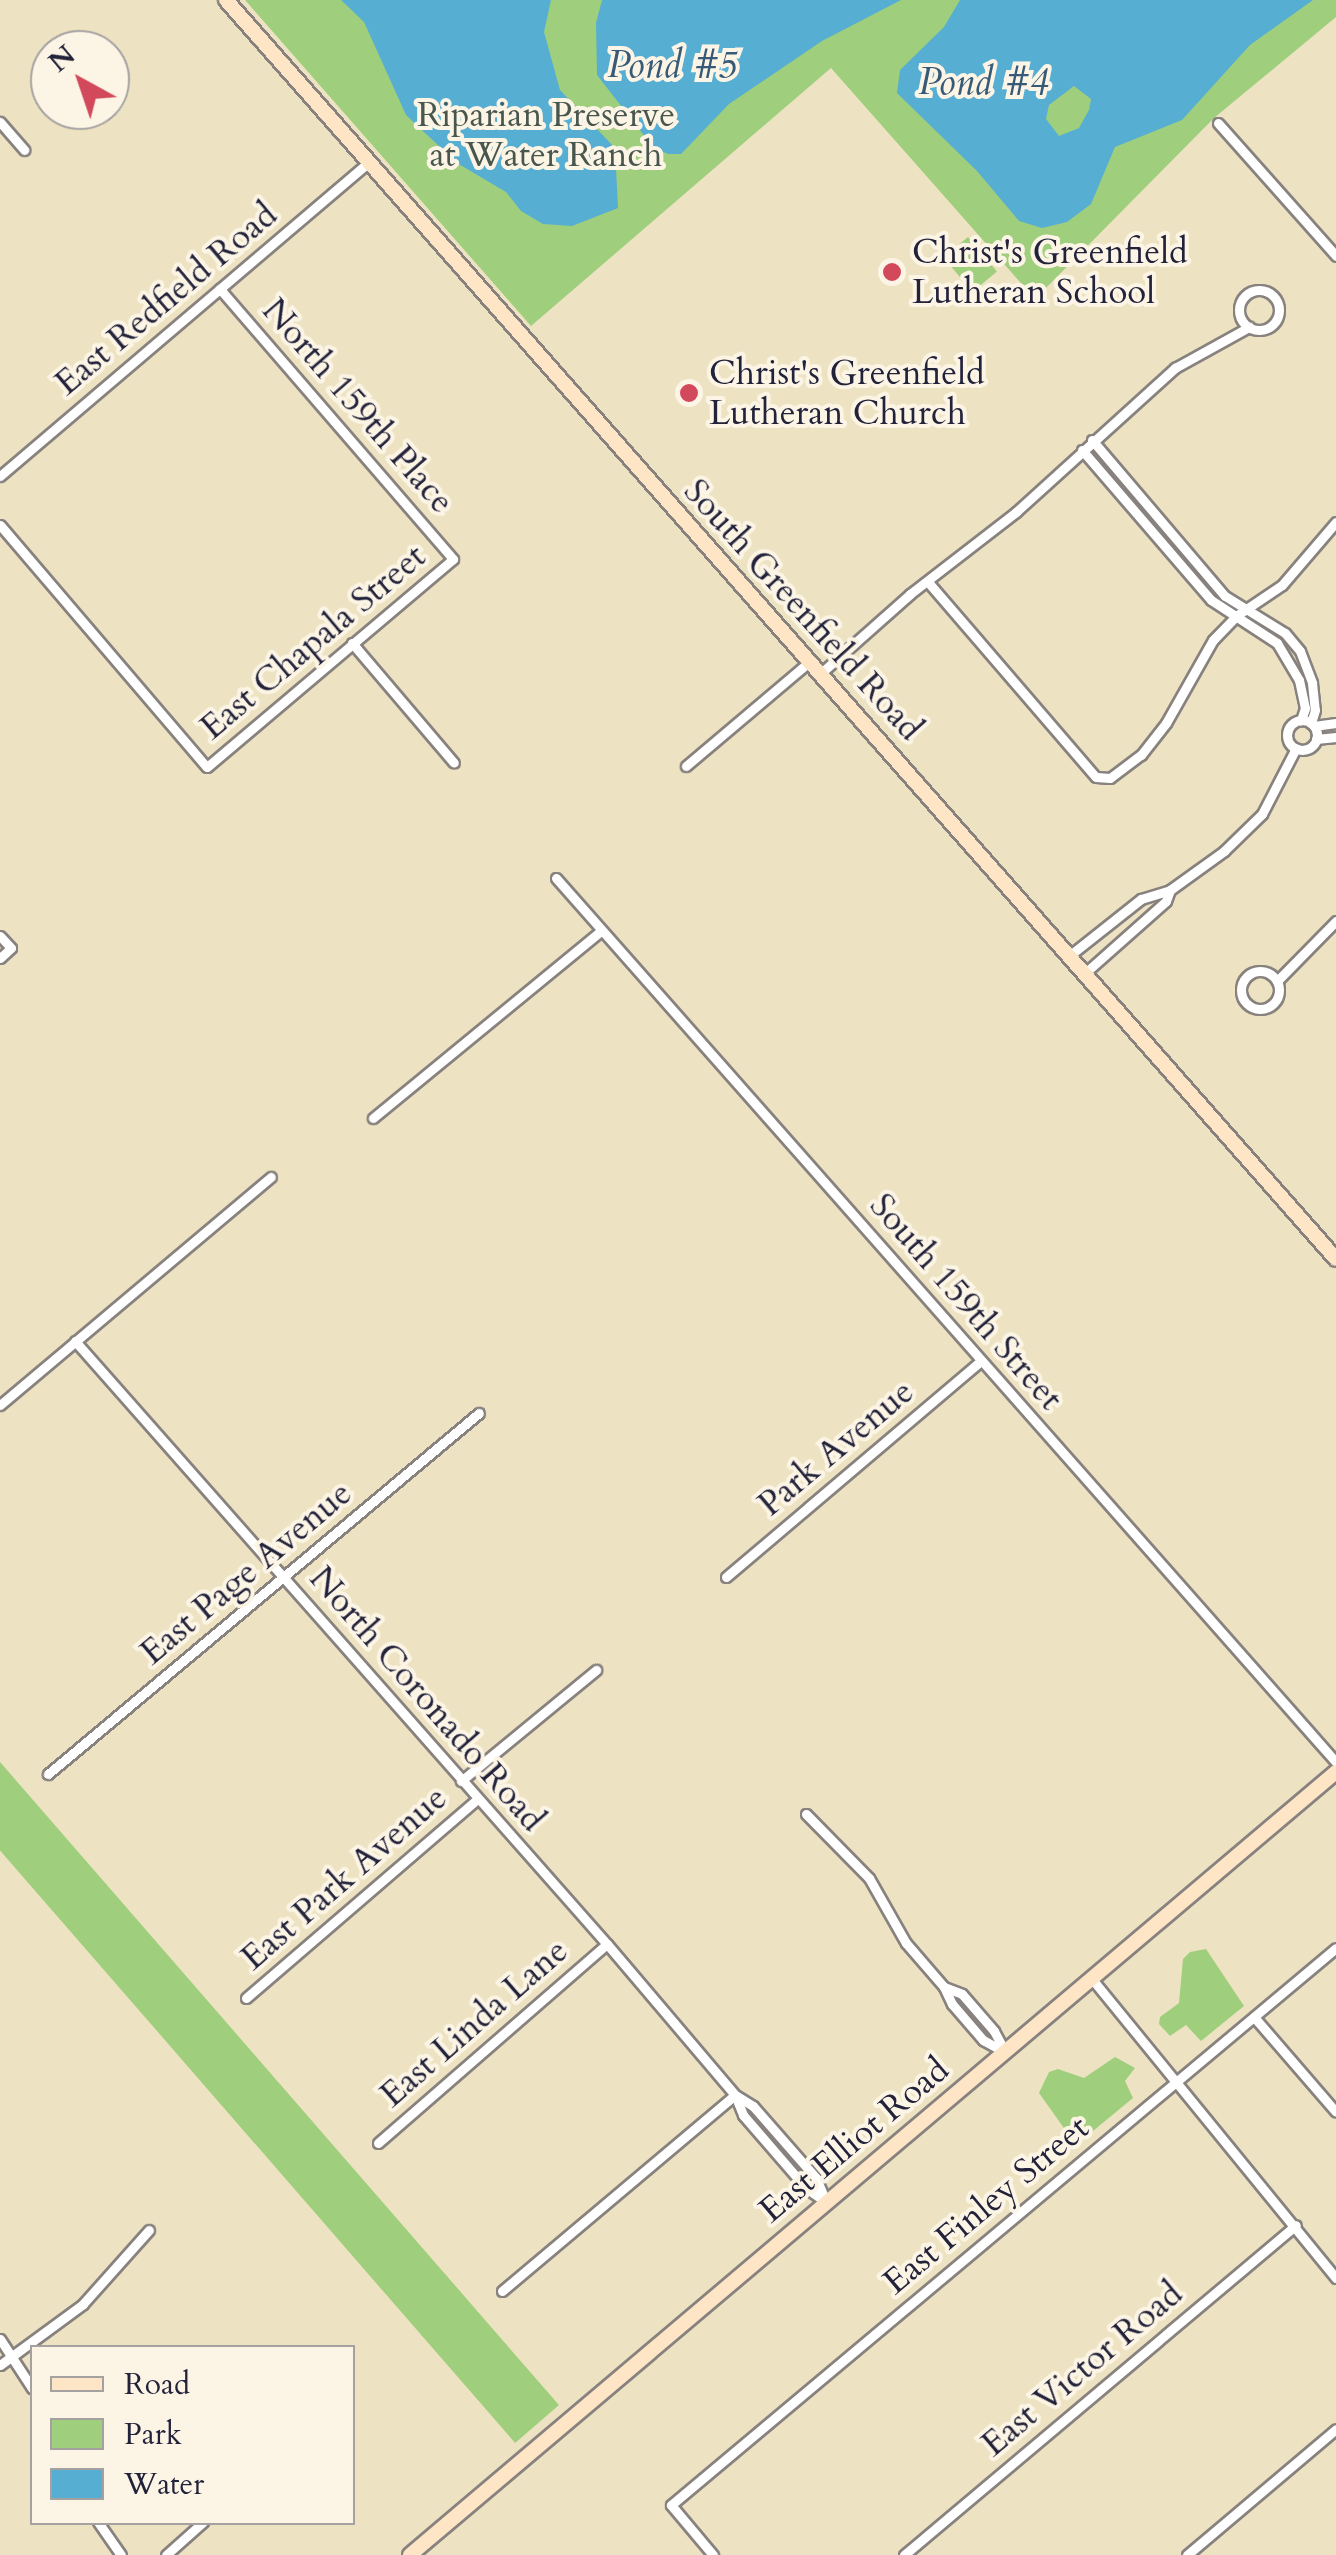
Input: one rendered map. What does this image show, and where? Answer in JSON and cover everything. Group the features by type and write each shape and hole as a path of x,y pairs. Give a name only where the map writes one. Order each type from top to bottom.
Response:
{"main road":[{"name":"South Greenfield Road","path":"226,0 1336,1259"},
{"name":"East Elliot Road","path":"410,2555 1336,1772"}],"street":[{"path":"0,122 24,150"},
{"path":"1218,123 1334,248"},
{"name":"East Redfield Road","path":"0,476 368,164"},
{"name":"North 159th Place","path":"220,289 454,560"},
{"path":"820,674 1016,512 1175,368 1249,327 1261,330 1276,319 1278,301 1268,292 1255,290 1244,297 1239,310 1249,327"},
{"path":"1092,440 1226,596 1285,633 1300,651 1312,683 1315,710 1309,723"},
{"path":"1082,450 1211,600 1278,642 1290,662 1316,739"},
{"path":"1147,526 1157,518"},
{"path":"928,582 1096,777 1110,778 1142,754 1159,732 1212,640 1236,616 1301,566 1336,522"},
{"name":"East Chapala Street","path":"0,525 207,766 454,560"},
{"path":"352,643 454,762"},
{"path":"686,766 809,662"},
{"path":"1296,748 1287,732 1309,723 1336,723"},
{"path":"1296,748 1306,749 1316,739 1336,736"},
{"path":"1070,956 1142,900 1170,890 1224,851 1262,814 1296,748"},
{"name":"South 159th Street","path":"556,878 1336,1762"},
{"path":"1085,974 1166,901 1170,890"},
{"path":"1118,917 1132,932"},
{"path":"1277,981 1262,971 1250,974 1241,990 1245,1002 1256,1009 1268,1008 1278,999 1277,981 1336,921"},
{"path":"374,1118 601,931"},
{"path":"0,936 11,948 0,958"},
{"path":"0,1405 271,1177"},
{"name":"North Coronado Road","path":"74,1341 607,1944 734,2095 753,2106 816,2178 826,2202"},
{"name":"Park Avenue","path":"726,1577 981,1361"},
{"name":"East Page Avenue","path":"48,1774 479,1414"},
{"name":"East Park Avenue","path":"460,1781 596,1670"},
{"name":"East Park Avenue","path":"246,1998 477,1799"},
{"path":"806,1814 868,1878 906,1944 944,1986 952,2004 983,2040 1005,2052"},
{"name":"East Linda Lane","path":"378,2143 607,1944"},
{"name":"East Finley Street","path":"714,2555 671,2505 1336,1948"},
{"path":"1092,1980 1336,2278"},
{"path":"1254,2016 1336,2112"},
{"path":"502,2291 734,2095"},
{"name":"East Victor Road","path":"904,2555 1296,2225"},
{"path":"0,2365 83,2304 149,2230"},
{"path":"0,2339 30,2385"},
{"path":"1187,2555 1336,2429"},
{"path":"100,2525 121,2555"},
{"path":"166,2555 200,2525"}],"green space":[{"name":"Riparian Preserve at Water Ranch","path":"245,0 1336,0 1336,17 1214,118 1035,299 831,68 531,326"},
{"path":"968,237 997,271 972,292 943,258"},
{"path":"0,1762 559,2405 515,2443 0,1850"},
{"path":"1206,1949 1244,2006 1201,2041 1186,2025 1170,2036 1159,2024 1160,2017 1179,2003 1183,1959 1190,1952"},
{"path":"1115,2057 1135,2068 1125,2081 1133,2098 1076,2145 1039,2093 1049,2072 1058,2069 1084,2078"}],"water":[{"path":"341,0 551,0 544,32 560,90 615,148 618,208 572,226 543,224 521,211 506,192 457,163 406,115 364,22"},
{"name":"Pond #5","path":"602,0 901,0 822,41 729,104 681,154 668,154 653,147 597,75 596,23"},
{"name":"Pond #4","path":"960,0 1313,0 1250,45 1182,120 1115,147 1091,204 1067,222 1042,228 1019,221 977,171 897,93 900,70 944,27","holes":["1074,86 1091,99 1079,128 1059,136 1046,119 1049,105"]}],"place":[{"name":"Christ's Greenfield Lutheran School","path":"892,272"},
{"name":"Christ's Greenfield Lutheran Church","path":"689,393"}]}
